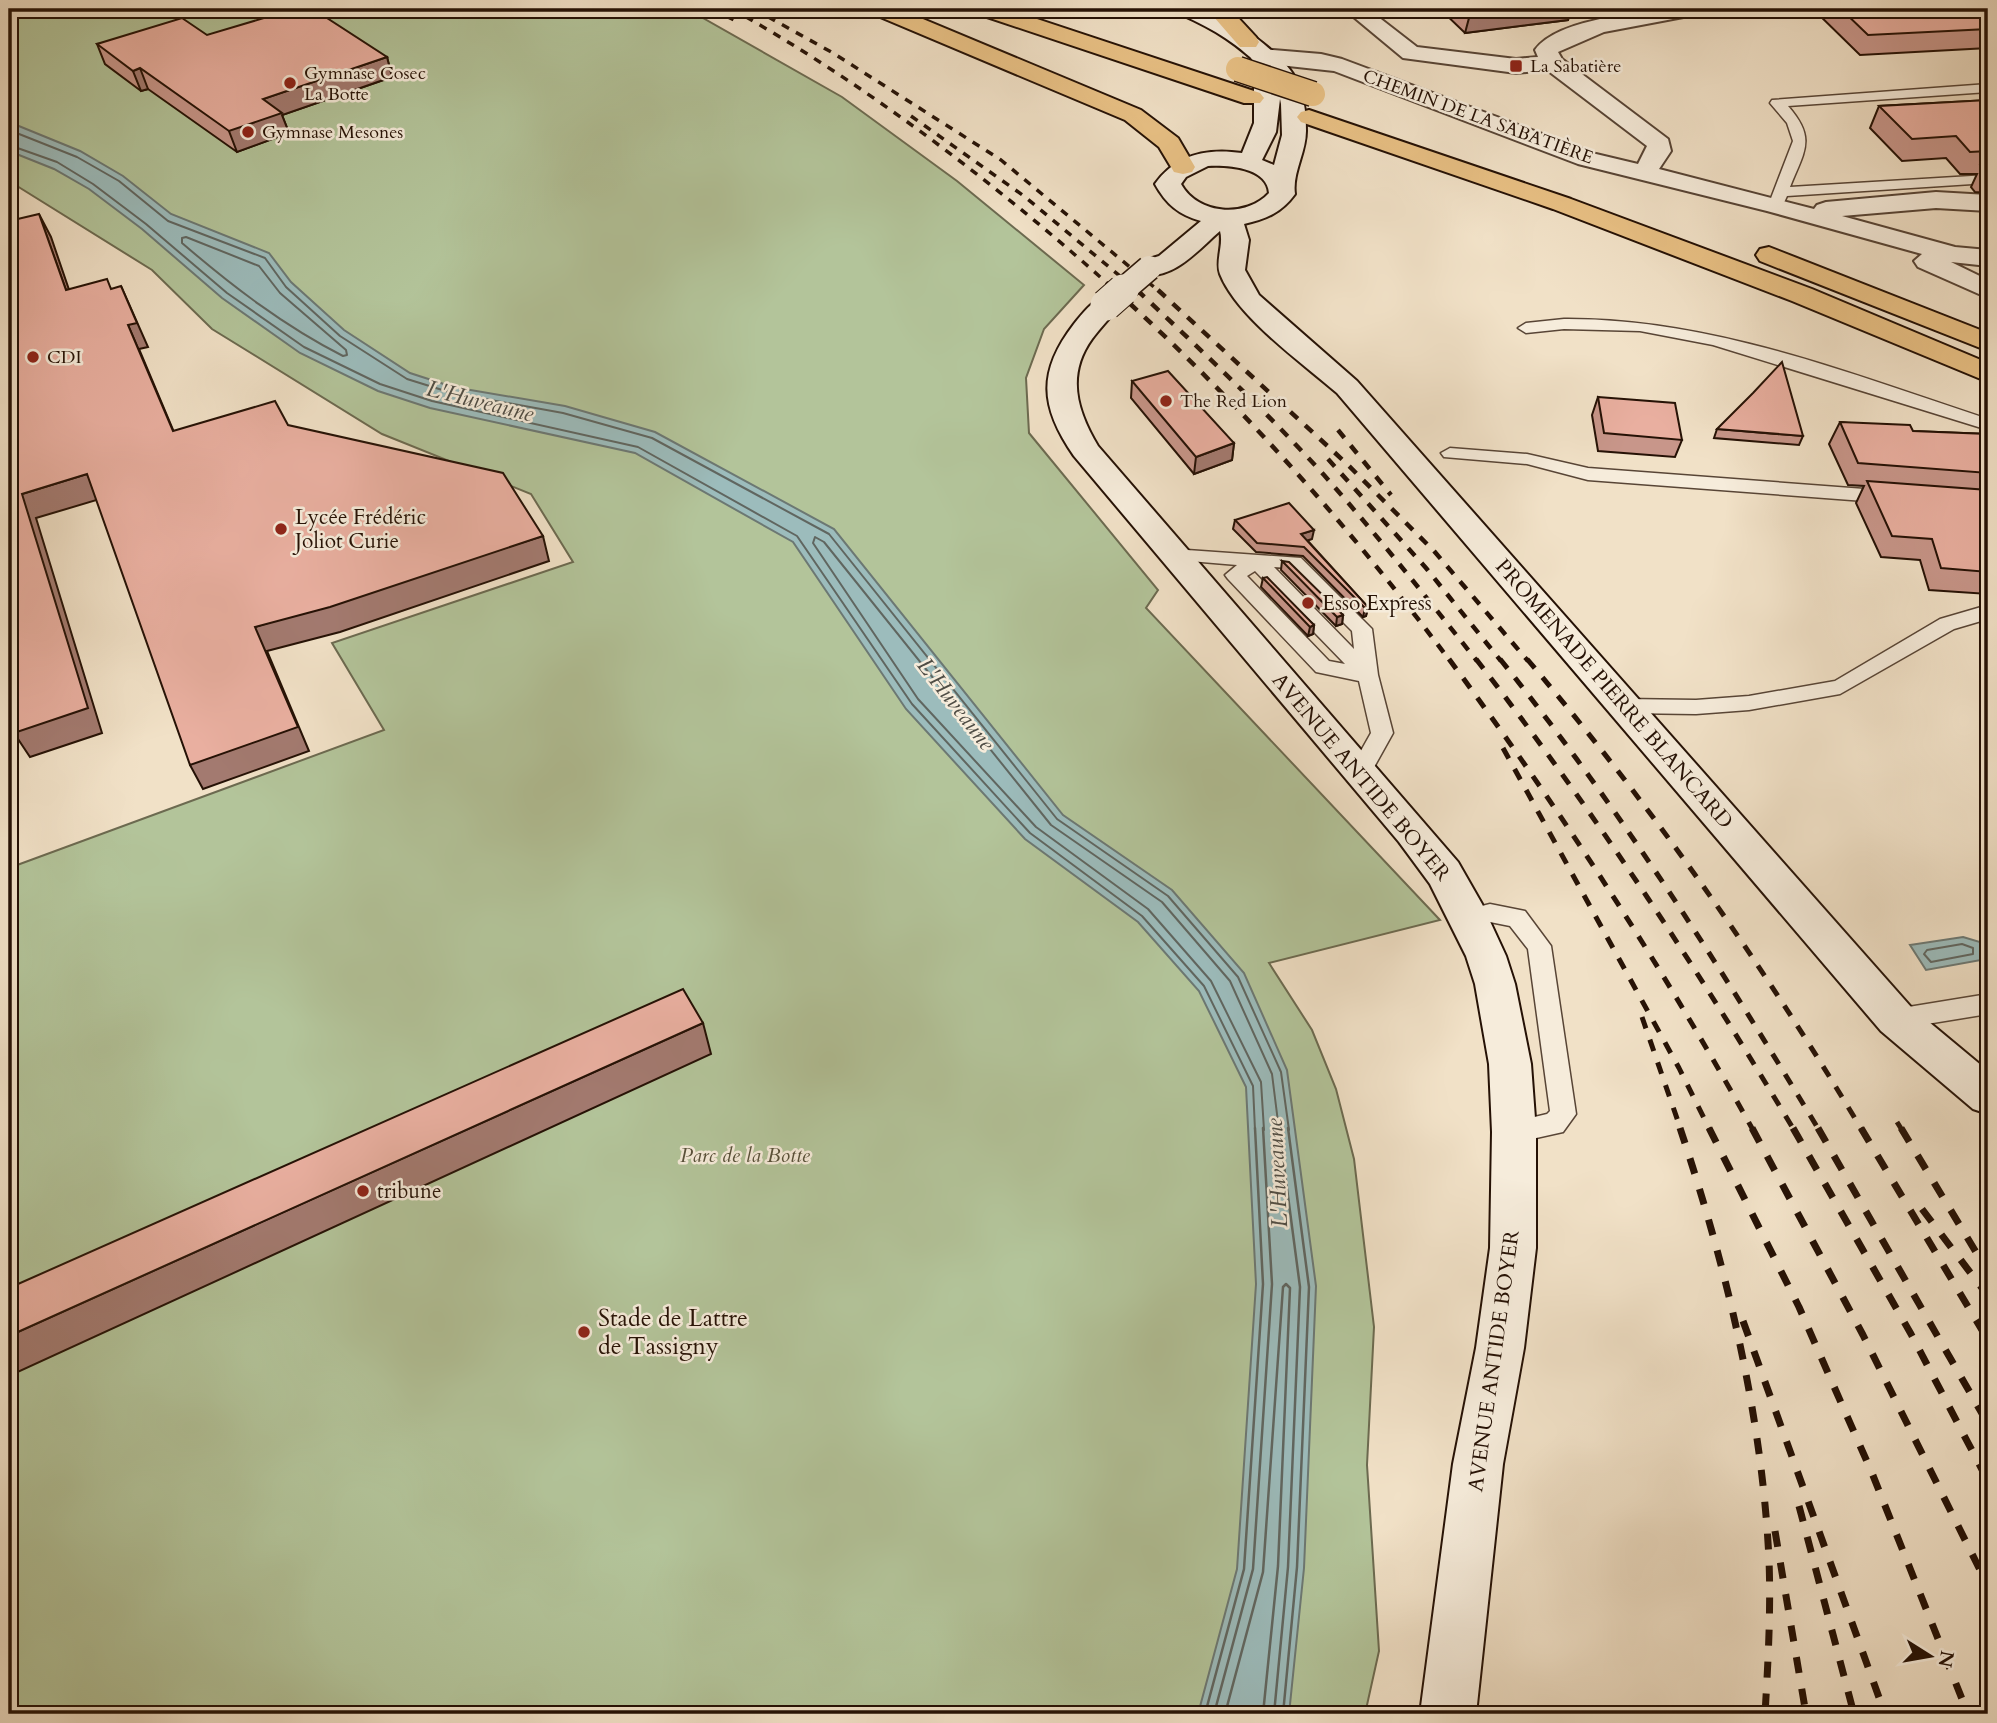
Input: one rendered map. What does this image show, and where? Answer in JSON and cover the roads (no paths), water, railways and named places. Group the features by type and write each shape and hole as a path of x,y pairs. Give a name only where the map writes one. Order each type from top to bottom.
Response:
{"highway":[{"path":"881,9 1133,115 1169,143 1183,167"},
{"path":"986,9 1252,98 1311,106 1553,175"},
{"path":"1052,9 1118,30"},
{"path":"1218,9 1255,49"},
{"path":"1211,61 1238,69 1311,106 1802,295 1988,373"},
{"path":"1743,245 1988,343"}],"street":[{"path":"1158,265 1222,272 1254,244 1273,217 1294,135 1293,104 1283,76 1255,49 1225,26 1188,9"},
{"path":"1355,9 1411,53 1516,66 1552,63"},
{"path":"1644,173 1656,159 1659,144 1552,63 1546,50 1561,39 1582,32 1694,9"},
{"path":"1248,163 1267,130 1269,102 1255,49"},
{"name":"CHEMIN DE LA SABATIÈRE","path":"1255,49 1342,66 1547,145 1644,173 1784,203"},
{"path":"1183,167 1213,159 1248,163 1269,172 1279,194"},
{"name":"AVENUE ANTIDE BOYER","path":"1158,265 1154,256 1181,228 1185,219 1179,203 1170,194 1168,184 1172,174 1183,167"},
{"path":"1179,203 1206,214 1226,216 1258,213 1279,194"},
{"path":"1784,203 1860,209 1937,200 1988,203"},
{"path":"1784,203 1861,231 1988,290"},
{"path":"1222,272 1236,240 1226,216"},
{"name":"AVENUE ANTIDE BOYER","path":"1226,216 1106,305 1083,329 1064,365 1060,383 1064,414 1085,450 1444,873 1469,918 1496,984 1510,1064 1514,1132 1513,1248 1500,1348 1478,1464 1448,1714"},
{"path":"1861,231 1954,255 1988,258"},
{"name":"PROMENADE PIERRE BLANCARD","path":"1222,272 1249,301 1347,387 1896,1019 1988,1096"}],"lane":[{"path":"1988,88 1777,103 1794,122 1800,141 1784,203 1988,179"},
{"path":"1526,328 1562,322 1612,324 1659,329 1735,344 1988,425"},
{"path":"1450,453 1527,459 1588,474 1905,498"},
{"path":"1173,555 1294,562 1362,629 1368,675 1382,733 1360,772"},
{"path":"1257,561 1235,575 1323,667 1368,675"},
{"path":"1625,706 1696,707 1749,703 1840,687 1947,624 1988,612"},
{"path":"1469,918 1490,913 1517,918 1539,946 1563,1114 1554,1124 1514,1132"},
{"path":"1896,1019 1988,1004"}],"water":[{"name":"L'Huveaune","path":"9,122 80,151 123,176 171,214 269,253 291,282 344,330 410,373 453,387 565,406 655,432 834,529 1063,815 1172,890 1244,973 1287,1070 1316,1286 1304,1568 1289,1714 1198,1714 1237,1569 1256,1284 1246,1087 1199,991 1138,922 1025,839 906,709 793,542 635,453 430,408 378,391 300,353 222,298 142,229 89,189 54,169 9,151"},
{"path":"1963,937 1980,942 1986,950 1980,956 1981,960 1926,970 1910,945"}],"railway":[{"path":"712,9 740,23"},
{"path":"732,9 833,70 932,140 1028,215 1117,292"},
{"path":"754,9 833,53 1001,160 1160,292"},
{"path":"911,116 1024,196 1139,292"},
{"path":"1115,290 1206,377 1292,468 1373,562 1450,661"},
{"path":"1137,290 1256,404 1324,475 1477,661"},
{"path":"1158,290 1346,463 1434,551 1528,661"},
{"path":"1338,430 1391,495"},
{"path":"1328,459 1426,568 1501,661"},
{"path":"1449,659 1531,773 1608,889 1683,1008 1753,1130"},
{"path":"1476,659 1561,773 1642,890 1720,1009 1794,1130"},
{"path":"1500,659 1586,772 1667,889 1819,1130"},
{"path":"1527,659 1618,771 1704,888 1785,1007 1862,1130"},
{"path":"1503,748 1679,1068 1709,1128"},
{"path":"1642,1017 1681,1130"},
{"path":"1897,1122 1902,1130"},
{"path":"1680,1128 1727,1287 1759,1450 1770,1579 1765,1714"},
{"path":"1709,1128 1799,1307 1872,1473 1968,1714"},
{"path":"1752,1128 1863,1335 1988,1586"},
{"path":"1793,1128 1911,1334 1988,1481"},
{"path":"1818,1128 1988,1424"},
{"path":"1861,1128 1988,1340"},
{"path":"1901,1128 1988,1272"},
{"path":"1922,1209 1988,1296"},
{"path":"1743,1321 1885,1714"},
{"path":"1799,1506 1854,1714"},
{"path":"1775,1531 1806,1714"}],"place":[{"name":"La Sabatière","path":"1516,66"},
{"name":"Gymnase Cosec La Botte","path":"290,83"},
{"name":"Gymnase Mesones","path":"248,132"},
{"name":"CDI","path":"33,357"},
{"name":"The Red Lion","path":"1166,401"},
{"name":"Lycée Frédéric Joliot Curie","path":"281,529"},
{"name":"Esso Express","path":"1308,603"},
{"name":"tribune","path":"363,1191"},
{"name":"Stade de Lattre de Tassigny","path":"584,1332"}],"park label":[{"name":"Parc de la Botte","path":"745,1155"}]}
